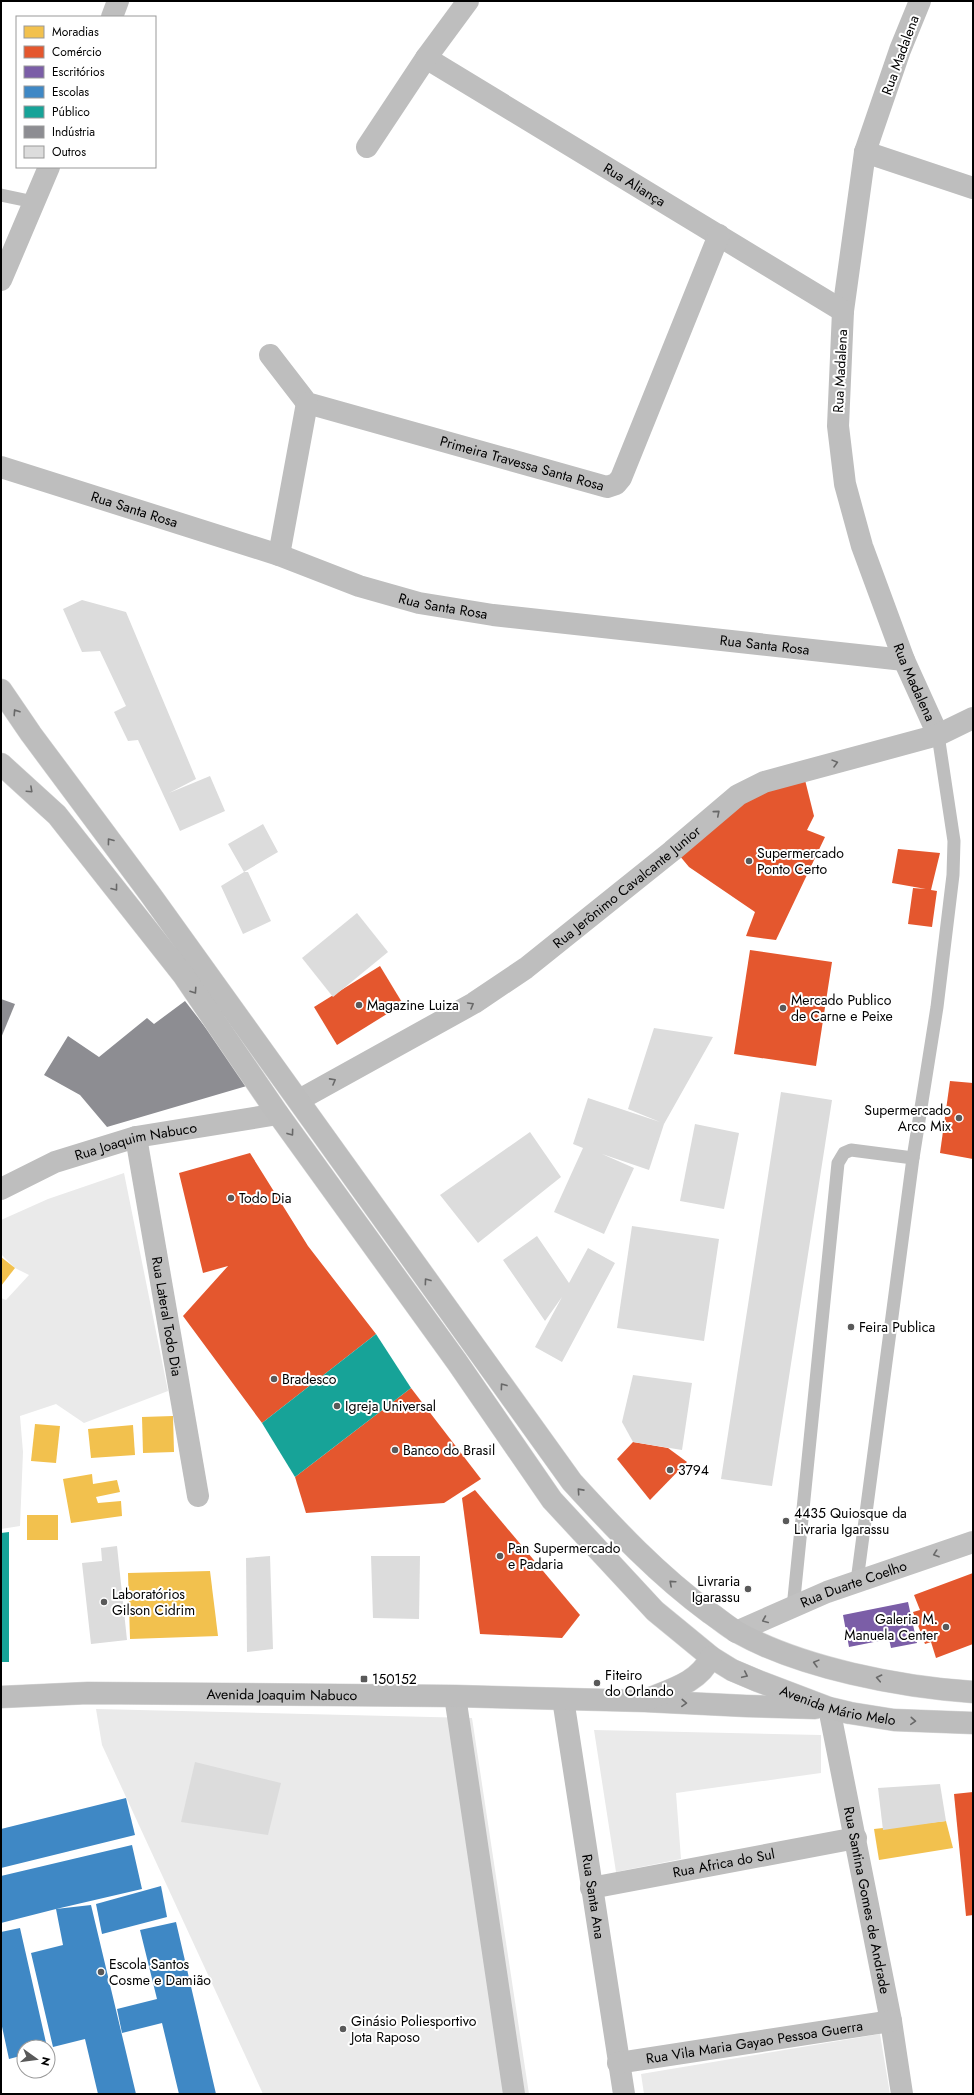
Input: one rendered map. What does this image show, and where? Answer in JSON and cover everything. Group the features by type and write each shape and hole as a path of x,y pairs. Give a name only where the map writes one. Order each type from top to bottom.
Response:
{"main road":[{"path":"1,690 31,734 150,894 299,1100 572,1482 627,1542 685,1595 736,1632 784,1655 854,1673 933,1689 973,1692"},
{"name":"Avenida Mário Melo","path":"1,764 57,815 184,976 278,1114 457,1362 552,1500 655,1612 711,1657 758,1681 829,1708 894,1720 973,1723"},
{"name":"Rua Duarte Coelho","path":"736,1632 828,1592 973,1542"},
{"path":"645,1701 690,1681 702,1671 711,1657"},
{"name":"Avenida Joaquim Nabuco","path":"1,1697 88,1693 455,1696 645,1701 788,1708 829,1708"}],"street":[{"path":"112,16 118,1"},
{"path":"367,147 426,58 468,1"},
{"name":"Rua Madalena","path":"920,1 900,50 865,152 843,311 838,426 845,484 862,546 904,660 938,735"},
{"name":"Rua Aliança","path":"426,58 843,311"},
{"path":"865,152 973,188"},
{"path":"1,280 48,168"},
{"name":"Primeira Travessa Santa Rosa","path":"307,403 607,487 616,484 621,478 719,235"},
{"path":"270,355 307,403 279,555"},
{"name":"Rua Santa Rosa","path":"1,467 279,555 359,586 427,604 501,616 904,660"},
{"name":"Rua Jerônimo Cavalcante Junior","path":"299,1100 474,1003 526,968 672,851 738,795 764,782 938,735 973,718"},
{"name":"Rua Joaquim Nabuco","path":"1,1190 55,1162 136,1137 278,1114"},
{"name":"Rua Lateral Todo Dia","path":"136,1137 198,1496"},
{"path":"455,1696 514,2094"},
{"name":"Rua Santa Ana","path":"563,1699 624,2094"},
{"name":"Rua Santina Gomes de Andrade","path":"829,1708 856,1838 891,2021 902,2094"},
{"name":"Rua Africa do Sul","path":"591,1888 856,1838"},
{"name":"Rua Vila Maria Gayao Pessoa Guerra","path":"618,2063 891,2021"}],"lane":[{"path":"1,195 34,202"},
{"path":"857,1581 913,1158 937,1007 953,875 954,842 938,735"},
{"path":"793,1608 838,1163 844,1153 851,1150 913,1158"}],"shaded area":[{"path":"124,1173 168,1391 84,1423 56,1404 20,1416 23,1452 20,1526 1,1529 1,1298 6,1300 29,1275 15,1268 1,1254 1,1220 48,1199"},
{"name":"Ginásio Poliesportivo Jota Raposo","path":"96,1709 472,1718 529,2094 263,2094 102,1745"},
{"path":"594,1730 821,1735 821,1773 676,1793 681,1859 616,1872"},
{"path":"880,2034 890,2094 644,2094 641,2074"}],"building: Moradias":[{"path":"1,1257 15,1268 1,1286"},
{"path":"173,1416 174,1452 143,1453 142,1417"},
{"path":"35,1424 60,1426 56,1463 31,1461"},
{"path":"133,1425 135,1455 91,1458 88,1429"},
{"path":"92,1474 93,1484 117,1480 120,1492 96,1497 98,1503 121,1501 122,1516 71,1523 63,1479"},
{"path":"27,1515 58,1515 58,1540 27,1540"},
{"path":"210,1571 218,1636 130,1639 128,1573"},
{"path":"946,1821 953,1848 879,1860 874,1829"}],"building: Comércio":[{"name":"Supermercado Ponto Certo","path":"804,776 814,816 807,830 825,837 776,940 746,936 755,912 689,867 679,855 749,794"},
{"path":"898,849 940,853 931,890 937,891 932,927 908,924 913,888 926,889 892,883"},
{"name":"Mercado Publico de Carne e Peixe","path":"750,950 832,962 816,1066 734,1054"},
{"name":"Magazine Luiza","path":"380,966 403,1004 337,1045 314,1007"},
{"name":"Supermercado Arco Mix","path":"950,1081 973,1083 973,1159 940,1153"},
{"name":"Bradesco","path":"250,1153 308,1246 376,1334 262,1423 183,1316 228,1266 203,1273 179,1173"},
{"name":"Banco do Brasil","path":"411,1388 481,1479 444,1503 306,1513 295,1477"},
{"path":"633,1442 668,1448 687,1462 650,1500 617,1459"},
{"name":"Pan Supermercado e Padaria","path":"475,1490 580,1615 562,1638 480,1634 462,1498"},
{"name":"Galeria M. Manuela Center","path":"973,1573 973,1644 936,1658 931,1642 925,1644 913,1612 920,1610 914,1595"},
{"path":"973,1792 973,1915 966,1916 954,1794"}],"building: Escritórios":[{"path":"908,1602 917,1643 891,1648 889,1639 849,1647 843,1615"}],"building: Escolas":[{"path":"126,1798 135,1835 1,1868 1,1829"},
{"path":"132,1845 142,1889 1,1923 1,1876"},
{"path":"161,1886 167,1917 102,1934 96,1904"},
{"path":"91,1905 136,2094 98,2094 85,2039 56,2046 56,2039 51,2039 31,1953 63,1945 56,1909"},
{"path":"176,1922 216,2094 179,2094 162,2023 122,2033 117,2009 157,1999 140,1930"},
{"path":"20,1928 45,2039 16,2039 16,2057 9,2059 1,2022 1,1932"}],"building: Público":[{"name":"Igreja Universal","path":"376,1334 411,1388 295,1477 262,1423"},
{"path":"9,1532 9,1662 1,1662 1,1533"}],"building: Indústria":[{"path":"1,999 15,1004 1,1038"},
{"path":"185,1001 250,1085 107,1127 80,1095 44,1075 68,1036 99,1057 147,1018 154,1024"}],"building: Outros":[{"path":"82,600 126,612 196,779 169,793 210,776 225,811 180,831 138,740 128,741 114,712 126,706 100,651 82,652 63,609"},
{"path":"263,824 278,852 244,872 228,844"},
{"path":"244,872 248,872 271,921 243,934 221,886"},
{"path":"357,913 388,952 333,997 302,958"},
{"path":"654,1028 713,1037 664,1124 649,1170 602,1154 634,1168 604,1234 554,1212 583,1148 573,1144 588,1098 660,1122 628,1109"},
{"path":"781,1092 832,1100 772,1486 721,1479"},
{"path":"695,1124 739,1133 724,1209 680,1201"},
{"path":"530,1132 561,1177 478,1243 440,1195"},
{"path":"632,1226 719,1239 704,1341 617,1328"},
{"path":"537,1236 569,1283 588,1248 615,1263 562,1362 535,1347 562,1297 545,1321 503,1260"},
{"path":"633,1375 692,1383 682,1450 633,1442 622,1422"},
{"name":"Laboratórios Gilson Cidrim","path":"117,1546 127,1640 91,1644 82,1563 102,1561 101,1548"},
{"path":"270,1556 273,1649 247,1652 246,1558"},
{"path":"371,1556 420,1556 419,1619 373,1618"},
{"path":"195,1762 281,1783 268,1835 181,1822"},
{"path":"940,1784 946,1821 883,1830 878,1788"}],"place":[{"name":"Supermercado Ponto Certo","path":"749,861"},
{"name":"Magazine Luiza","path":"359,1005"},
{"name":"Mercado Publico de Carne e Peixe","path":"783,1008"},
{"name":"Supermercado Arco Mix","path":"959,1118"},
{"name":"Todo Dia","path":"231,1198"},
{"name":"Feira Publica","path":"851,1327"},
{"name":"Bradesco","path":"274,1379"},
{"name":"Igreja Universal","path":"337,1406"},
{"name":"Banco do Brasil","path":"395,1450"},
{"name":"3794","path":"670,1470"},
{"name":"4435 Quiosque da Livraria Igarassu","path":"786,1521"},
{"name":"Pan Supermercado e Padaria","path":"500,1556"},
{"name":"Livraria Igarassu","path":"748,1589"},
{"name":"Laboratórios Gilson Cidrim","path":"104,1602"},
{"name":"Galeria M. Manuela Center","path":"946,1627"},
{"name":"150152","path":"364,1679"},
{"name":"Fiteiro do Orlando","path":"597,1683"},
{"name":"Escola Santos Cosme e Damião","path":"101,1972"},
{"name":"Ginásio Poliesportivo Jota Raposo","path":"343,2029"}]}
